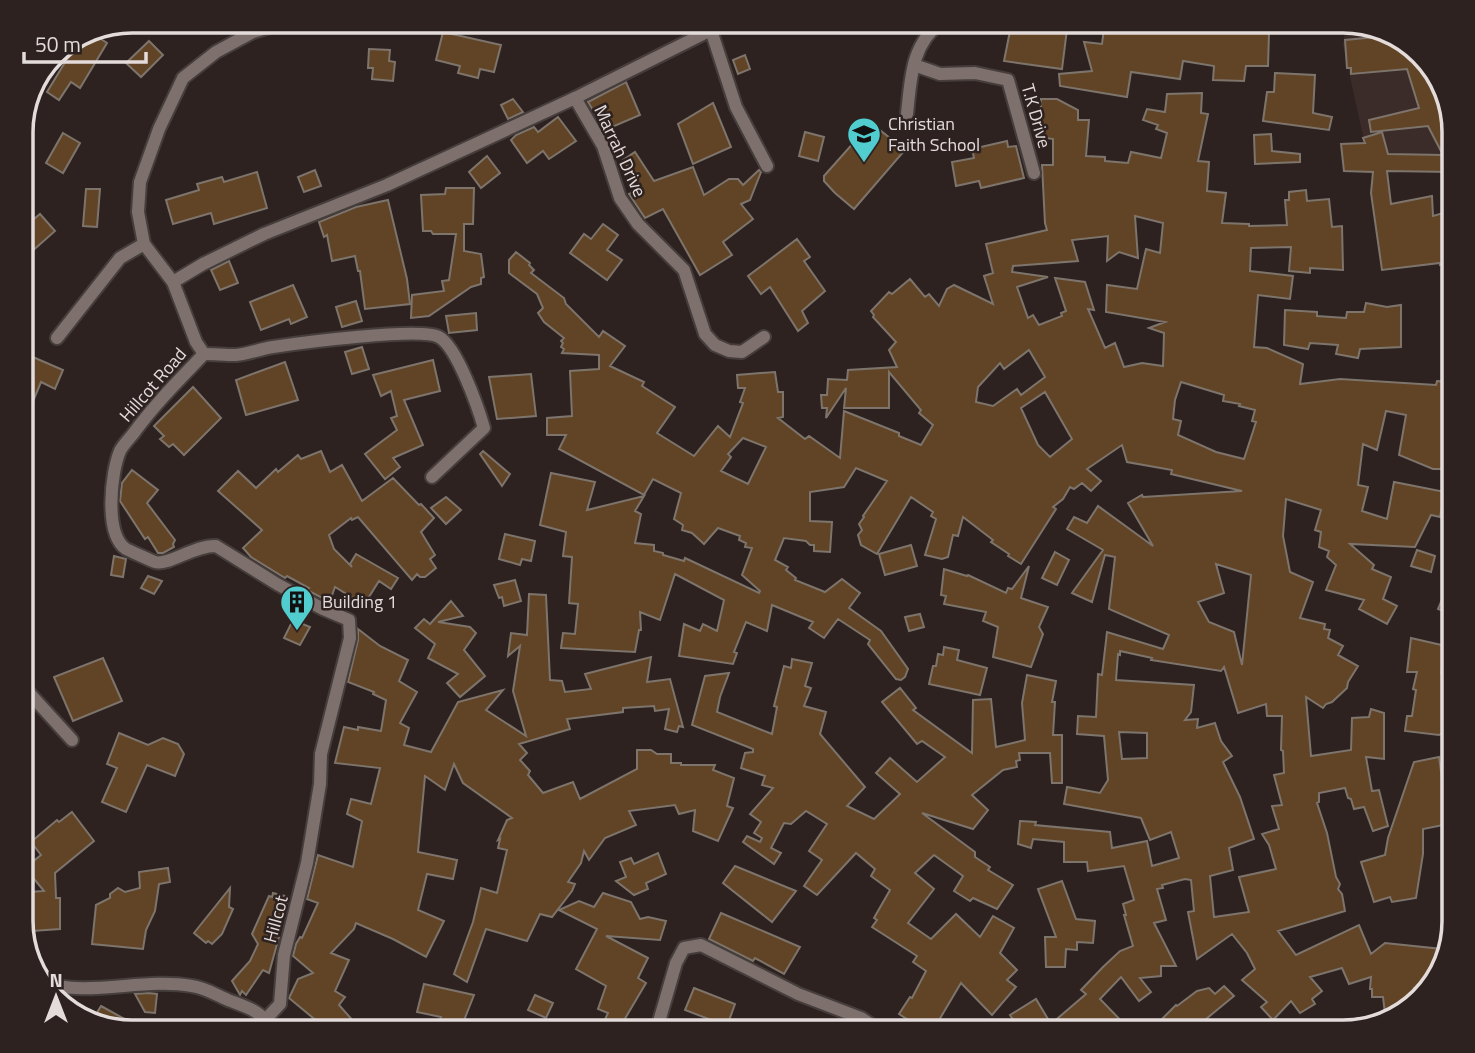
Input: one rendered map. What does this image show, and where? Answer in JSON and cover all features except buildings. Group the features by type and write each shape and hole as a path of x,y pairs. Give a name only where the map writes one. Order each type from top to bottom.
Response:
{"street":[{"path":"251,33 216,51 183,78 159,129 140,182 138,212 144,244 173,282 196,342 204,354 238,355 327,340 401,334 427,334 438,337 448,346 477,402 484,428 432,477"},
{"name":"Marrah Drive","path":"173,282 264,234 387,186 575,98 697,33"},
{"name":"Marrah Drive","path":"712,33 736,107 767,166"},
{"path":"907,114 914,65 928,33"},
{"name":"T.K Drive","path":"914,65 940,74 975,73 1008,80 1034,173"},
{"name":"Marrah Drive","path":"575,98 603,146 620,198 638,224 684,270 705,334 715,345 729,351 742,352 764,337"},
{"path":"57,338 120,258 144,244"},
{"name":"Hillcot Road","path":"204,354 151,408 120,451 111,496 114,525 120,542 126,549 155,562 163,562 207,546 216,546 323,609"},
{"name":"Hillcot","path":"265,1020 280,1004 284,955 298,908 307,863 320,784 321,754 350,638 349,620 323,609"},
{"path":"33,697 72,740"},
{"path":"659,1020 676,962 684,948 701,945 798,994 864,1020"},
{"path":"60,988 148,984 190,986 207,989 259,1013 265,1020"}],"shaded area":[{"path":"1345,33 1375,38 1403,54 1421,72 1432,88 1440,113 1442,172 1371,172 1343,45"}],"place":[{"name":"Christian Faith School","path":"864,164"},
{"name":"Building 1","path":"297,632"}]}
